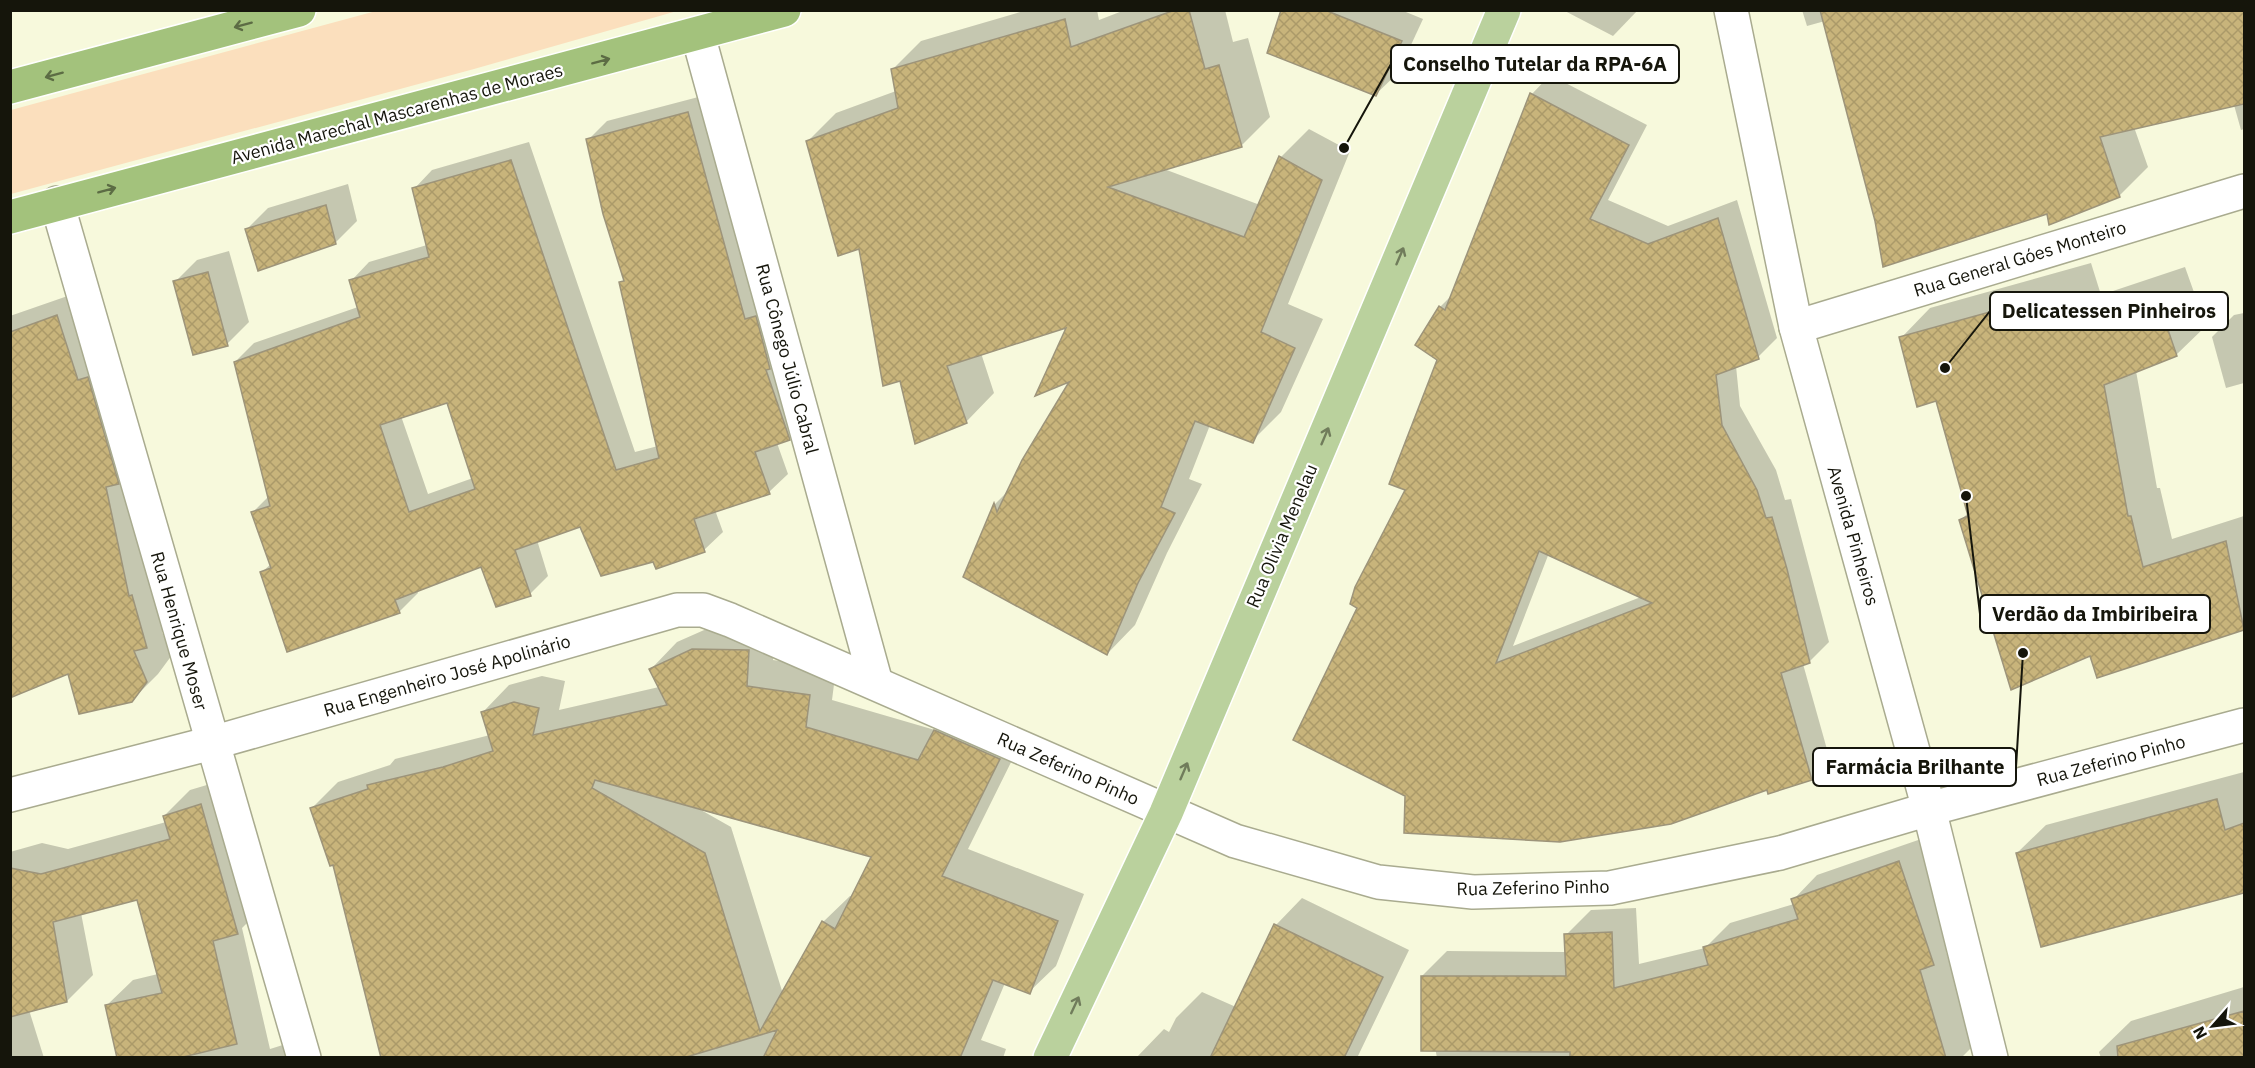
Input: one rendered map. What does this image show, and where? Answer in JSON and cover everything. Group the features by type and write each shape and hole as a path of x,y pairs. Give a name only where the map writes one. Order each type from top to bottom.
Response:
{"highway":[{"path":"10,87 300,10"},
{"name":"Avenida Marechal Mascarenhas de Moraes","path":"10,217 698,36 784,10"}],"main road":[{"name":"Rua Olivia Menelau","path":"1050,1058 1166,813 1504,10"}],"street":[{"name":"Avenida Pinheiros","path":"1731,10 1796,327 1929,809 1991,1058"},
{"name":"Rua Cônego Júlio Cabral","path":"698,36 876,683"},
{"name":"Rua General Góes Monteiro","path":"1796,327 2244,191"},
{"name":"Rua Henrique Moser","path":"57,204 304,1058"},
{"name":"Rua Engenheiro José Apolinário","path":"10,795 212,743 677,610 703,610 876,683"},
{"name":"Rua Zeferino Pinho","path":"876,683 1166,813 1235,841 1378,882 1473,892 1610,888 1780,853 1929,809 2244,725"}],"shaded area":[{"path":"376,11 677,11 474,69 11,194 11,110"}],"building":[{"path":"1175,10 1189,10 1205,69 1219,65 1242,147 1108,187 1244,237 1279,156 1322,180 1261,332 1295,348 1253,443 1195,421 1161,507 1175,513 1138,583 1107,655 963,577 994,503 997,512 1022,460 1069,382 1035,396 1066,328 947,366 967,423 915,444 900,381 883,386 859,249 838,256 806,141 898,108 891,69 1065,19 1071,47"},
{"path":"1281,10 1325,10 1402,41 1376,96 1267,53"},
{"path":"1820,10 2244,10 2244,104 2100,137 2120,197 2049,225 2047,214 1883,267 1875,221"},
{"path":"1530,93 1629,145 1590,219 1648,244 1718,218 1759,359 1716,375 1722,425 1757,490 1766,518 1772,517 1787,569 1810,663 1781,673 1812,780 1768,794 1767,790 1671,824 1560,842 1404,833 1405,796 1293,740 1357,608 1350,604 1355,587 1405,490 1389,484 1437,360 1415,345 1439,306 1445,310","holes":["1539,551 1652,603 1496,663"]},
{"path":"688,112 745,319 756,316 770,369 766,370 790,440 755,452 770,494 694,519 705,552 656,569 653,562 601,576 580,527 515,550 531,596 496,607 481,567 395,600 400,613 287,652 260,572 271,568 251,512 270,506 234,362 360,317 349,280 429,257 412,188 511,160 616,470 659,458 619,282 624,281 603,214 586,139","holes":["447,403 475,489 409,512 380,425"]},
{"path":"326,205 336,244 258,271 245,229"},
{"path":"208,272 228,346 193,355 173,281"},
{"path":"2062,292 2072,323 2156,295 2177,356 2104,385 2128,516 2131,516 2143,567 2226,541 2244,630 2097,678 2090,656 2011,690 1959,520 1968,516 1936,401 1917,407 1899,337"},
{"path":"57,315 78,380 88,377 119,484 106,487 129,596 132,595 147,648 134,651 147,682 132,702 79,714 68,674 10,698 10,332"},
{"path":"692,649 749,650 747,686 810,695 806,727 918,760 934,730 1000,759 942,876 1058,921 1030,994 993,980 960,1058 763,1058 777,1030 683,1058 381,1058 333,865 330,866 310,808 368,789 367,785 443,767 493,751 481,712 514,702 539,708 533,735 667,705 649,669","holes":["595,780 871,857 835,929 822,921 760,1031 705,853 592,788"]},
{"path":"2217,799 2225,830 2244,823 2244,893 2041,947 2016,853"},
{"path":"201,804 238,934 213,941 237,1044 179,1058 117,1058 105,1005 162,993 137,900 53,922 67,1002 10,1017 10,868 41,874 170,839 163,816"},
{"path":"1899,861 1934,965 1920,970 1946,1058 1570,1058 1570,1052 1421,1051 1421,976 1566,976 1564,934 1612,932 1614,988 1708,965 1703,947 1798,919 1791,899"},
{"path":"1274,924 1383,977 1344,1058 1210,1058"},
{"path":"2244,1011 2244,1058 2118,1058 2117,1046"}],"place":[{"name":"Conselho Tutelar da RPA-6A","path":"1344,148"},
{"name":"Delicatessen Pinheiros","path":"1945,368"},
{"name":"Verdão da Imbiribeira","path":"1966,496"},
{"name":"Farmácia Brilhante","path":"2023,653"}]}
